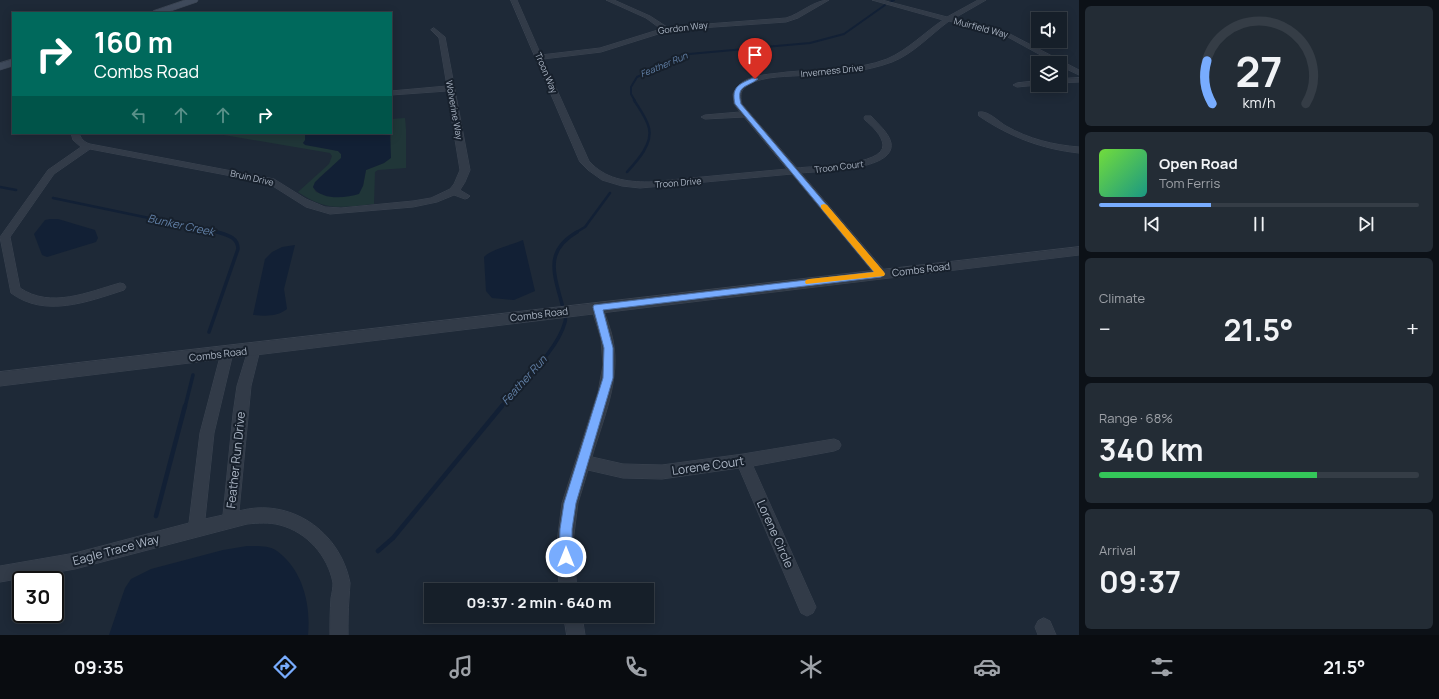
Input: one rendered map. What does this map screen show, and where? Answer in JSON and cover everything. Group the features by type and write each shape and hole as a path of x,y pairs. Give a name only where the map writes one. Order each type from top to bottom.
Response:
{"main road":[{"path":"159,12 194,0"},
{"path":"0,67 12,62"}],"street":[{"name":"Troon Way","path":"514,0 578,146"},
{"path":"609,0 648,17 666,29"},
{"name":"Gordon Way","path":"540,57 596,52 666,29 786,20 796,17 826,0"},
{"name":"Muirfield Way","path":"875,0 1010,36 1079,73"},
{"name":"Inverness Drive","path":"746,114 736,101 737,91 743,85 758,78 844,71 880,63 906,51 948,19 983,0"},
{"name":"Wolverine Way","path":"434,30 442,37 465,170 462,181 454,191"},
{"path":"1067,81 1079,80"},
{"path":"1017,85 1031,84"},
{"path":"392,93 450,88"},
{"path":"706,117 746,114 881,274"},
{"path":"982,114 1006,131 1029,140 1054,147 1079,150"},
{"name":"Troon Court","path":"795,172 860,165 878,158 886,151 887,140 882,131 868,118"},
{"path":"75,134 76,138 88,146 51,172 5,237 15,290 25,297 38,302 52,302 88,298 120,287"},
{"name":"Bruin Drive","path":"88,146 271,180 312,206 324,210 338,211 420,203 437,199 454,191"},
{"name":"Troon Drive","path":"578,146 586,164 598,174 618,182 632,185 653,185 795,172"},
{"path":"454,191 465,196"},
{"name":"Combs Road","path":"0,379 1079,251"},
{"path":"567,583 566,529 570,503 605,392 609,365 608,343 598,307"},
{"name":"Feather Run Drive","path":"254,350 244,386 240,414 230,520 261,513 285,517 304,526 322,541 334,560 341,583 338,635"},
{"path":"196,529 208,433 227,353"},
{"name":"Lorene Court","path":"583,462 623,471 649,473 743,461 834,445"},
{"name":"Lorene Circle","path":"743,461 807,607"},
{"name":"Eagle Trace Way","path":"0,574 75,561 230,520"},
{"path":"574,623 576,635"}],"green space":[{"path":"405,118 406,168 378,170 375,172 374,204 343,207 334,207 317,203 298,192 329,164 332,156 330,153 218,134 305,134 305,141 303,143 338,151 342,158 319,178 313,187 316,192 322,194 363,186 366,170 384,163 390,158 392,119"}],"water":[{"path":"305,134 390,134 391,158 384,163 366,170 363,186 359,194 348,197 322,195 313,187 315,182 341,158 341,154 338,151 305,145 303,143 305,140"},
{"path":"58,219 95,230 98,238 96,242 47,257 42,255 34,234 45,220"},
{"path":"523,240 535,291 514,300 492,298 486,291 484,257 497,249"},
{"path":"295,245 284,289 287,309 275,315 253,315 265,259 272,252 282,247"},
{"path":"247,546 262,546 274,549 286,559 293,568 299,578 306,600 309,624 308,635 109,635 125,588 131,579 151,569 223,550"}],"waterway":[{"name":"Feather Run","path":"890,2 894,0"},
{"name":"Feather Run","path":"635,101 631,94 631,87 637,77 689,54 810,43 844,34 885,5"},
{"name":"Feather Run","path":"627,172 643,152 649,140 650,134 647,121 634,100"},
{"name":"Bunker Creek","path":"0,187 16,190"},
{"name":"Feather Run","path":"575,233 585,227 610,193"},
{"name":"Bunker Creek","path":"53,198 218,232"},
{"name":"Bunker Creek","path":"209,332 238,249 238,245 234,239 218,232"},
{"name":"Feather Run","path":"501,407 547,355 561,333 566,318 556,283 554,264 560,247 567,239 577,232"},
{"name":"Bunker Creek","path":"185,407 193,375"},
{"name":"Bunker Creek","path":"156,516 185,406"},
{"name":"Feather Run","path":"378,551 393,538 502,406"}],"slow traffic":[{"path":"809,282 881,274 824,207"}],"route":[{"path":"566,557 565,542 570,503 605,392 608,378 609,365 607,339 598,307 881,274 736,101 737,91 740,87 755,79"}]}
